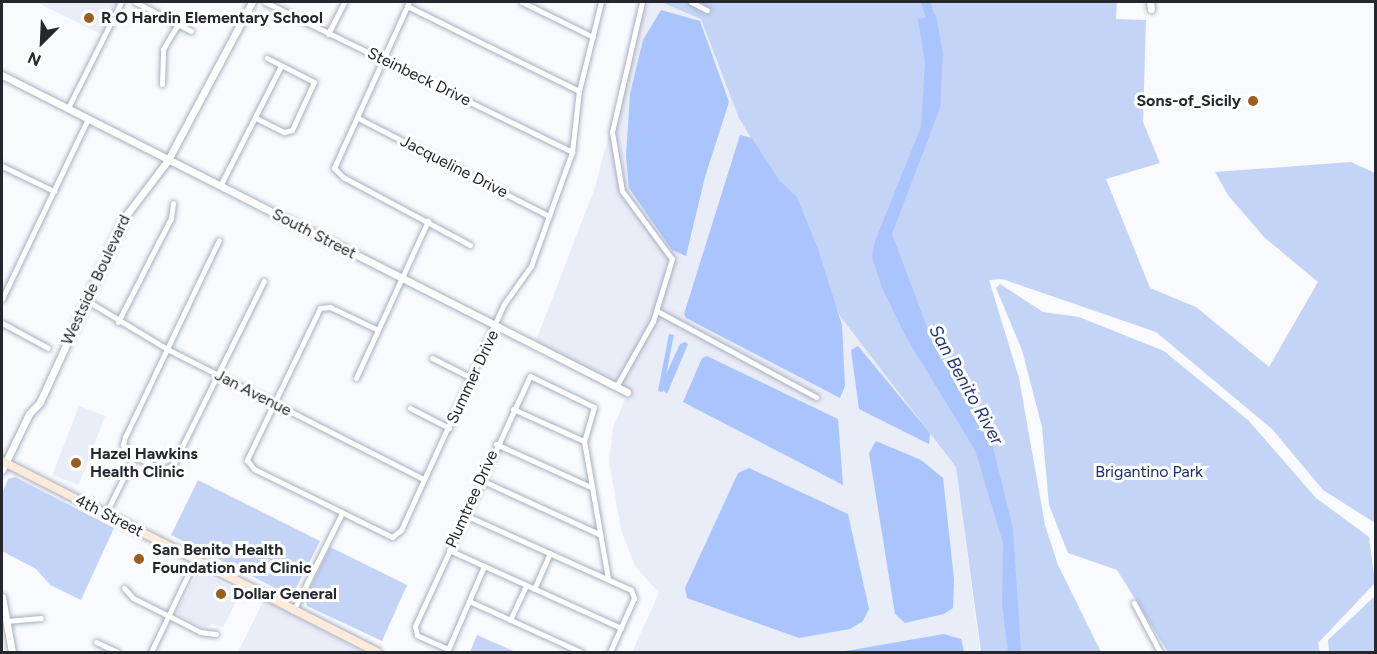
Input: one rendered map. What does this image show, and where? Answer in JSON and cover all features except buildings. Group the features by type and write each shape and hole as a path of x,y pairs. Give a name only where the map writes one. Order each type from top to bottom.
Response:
{"main road":[{"name":"4th Street","path":"3,464 377,652"}],"street":[{"path":"68,108 122,2"},
{"path":"135,2 191,31"},
{"name":"Westside Boulevard","path":"3,464 29,414 40,402 124,218 168,160 252,2"},
{"name":"Steinbeck Drive","path":"265,2 572,152"},
{"path":"328,34 344,2"},
{"path":"522,2 593,37"},
{"name":"Summer Drive","path":"342,513 393,536 401,530 514,286 531,266 572,152 579,91 601,2"},
{"path":"616,387 657,311 672,259 622,191 612,132 642,2"},
{"path":"691,2 707,10"},
{"path":"470,244 335,171 334,165 358,118 408,4 579,91"},
{"path":"162,84 164,49 178,24"},
{"path":"256,118 284,132 292,130 314,82 267,58"},
{"path":"220,186 281,66"},
{"name":"South Street","path":"2,75 627,392"},
{"name":"Jacqueline Drive","path":"358,118 549,216"},
{"path":"2,299 88,119"},
{"path":"2,166 54,191"},
{"path":"118,322 171,218 173,203"},
{"path":"356,378 376,329 428,221"},
{"path":"219,240 125,437 123,445 134,456 163,470 173,465 219,376 264,280"},
{"name":"Jan Avenue","path":"86,300 118,322 167,349 423,479"},
{"path":"293,611 342,513 254,469 247,460 272,403 320,308 330,307 376,329"},
{"path":"657,311 816,397"},
{"path":"2,323 48,348"},
{"path":"432,358 472,378"},
{"name":"Plumtree Drive","path":"448,651 414,630 526,378 536,378 593,405 594,412 584,441"},
{"path":"410,408 449,428"},
{"path":"513,409 584,441 608,579"},
{"path":"496,444 591,487"},
{"path":"105,515 134,456"},
{"path":"481,480 599,534"},
{"path":"465,515 629,589 634,598 610,652"},
{"path":"449,550 621,628"},
{"path":"534,589 550,553"},
{"path":"151,652 195,560"},
{"path":"448,651 484,566"},
{"path":"510,620 525,585"},
{"path":"124,588 133,598 200,632 216,634"},
{"path":"2,597 12,652"},
{"path":"469,601 581,652"},
{"path":"1134,603 1160,652"},
{"path":"6,621 41,618"},
{"path":"96,642 117,652"}],"shaded area":[{"name":"R O Hardin Elementary School","path":"36,2 118,2 101,34"},
{"path":"645,2 689,2 701,6 956,465 980,652 632,652 659,593 635,566 621,530 609,460 613,428 628,392 534,346 594,190"},
{"path":"661,10 700,21 729,102 705,177 686,256 672,250 629,188 626,156 630,94 643,40"},
{"path":"936,15 943,54 940,108 892,234 933,343 972,403 993,447 1013,529 1021,652 1008,652 1002,604 1003,543 975,450 906,337 883,290 872,257 875,241 921,127 925,64 918,19"},
{"path":"740,135 752,138 779,180 797,197 818,249 842,325 845,386 840,398 686,318 684,314"},
{"path":"669,334 674,335 663,392 658,391"},
{"path":"685,342 688,344 667,394 660,387 680,344"},
{"path":"858,346 930,433 929,444 859,409 851,350"},
{"path":"707,356 838,419 843,485 683,402 702,358"},
{"path":"79,406 105,416 79,485 52,475"},
{"path":"876,441 921,460 943,478 954,579 953,608 944,614 905,623 895,614 869,453"},
{"path":"749,468 848,514 869,609 863,621 850,629 799,638 687,598 685,588 738,473"},
{"path":"199,571 241,592 223,627 212,624 205,628 179,615 177,611"},
{"path":"264,600 361,651 364,652 238,652"},
{"path":"944,634 961,639 964,652 840,652"}],"green space":[{"path":"661,2 1117,2 1116,19 1146,20 1143,122 1160,163 1106,179 1150,288 1196,307 1269,367 1318,282 1264,237 1228,195 1215,172 1351,162 1375,173 1375,523 1323,490 1272,429 1156,332 1002,279 989,280 1019,378 1045,525 1058,565 1101,652 981,652 956,467 840,316 796,212 739,118 701,19"},
{"name":"Brigantino Park","path":"1000,284 1043,312 1079,317 1164,351 1248,420 1316,498 1369,537 1375,583 1318,643 1320,652 1168,652 1117,570 1068,553 1049,505 1042,427 1022,350 996,288"},
{"path":"15,477 114,528 81,600 50,585 36,569 2,551 2,494 8,479"},
{"path":"198,480 320,541 294,592 287,594 171,535"},
{"path":"330,547 407,585 382,641 307,606 305,598"},
{"path":"1375,596 1375,652 1329,652 1328,640"},
{"path":"477,635 516,652 470,652"}],"waterway":[{"name":"San Benito River","path":"925,2 932,21 929,27"}],"place":[{"name":"R O Hardin Elementary School","path":"89,18"},
{"name":"Sons-of_Sicily","path":"1253,101"},
{"name":"Hazel Hawkins Health Clinic","path":"76,463"},
{"name":"San Benito Health Foundation and Clinic","path":"139,559"},
{"name":"Dollar General","path":"221,594"}]}
